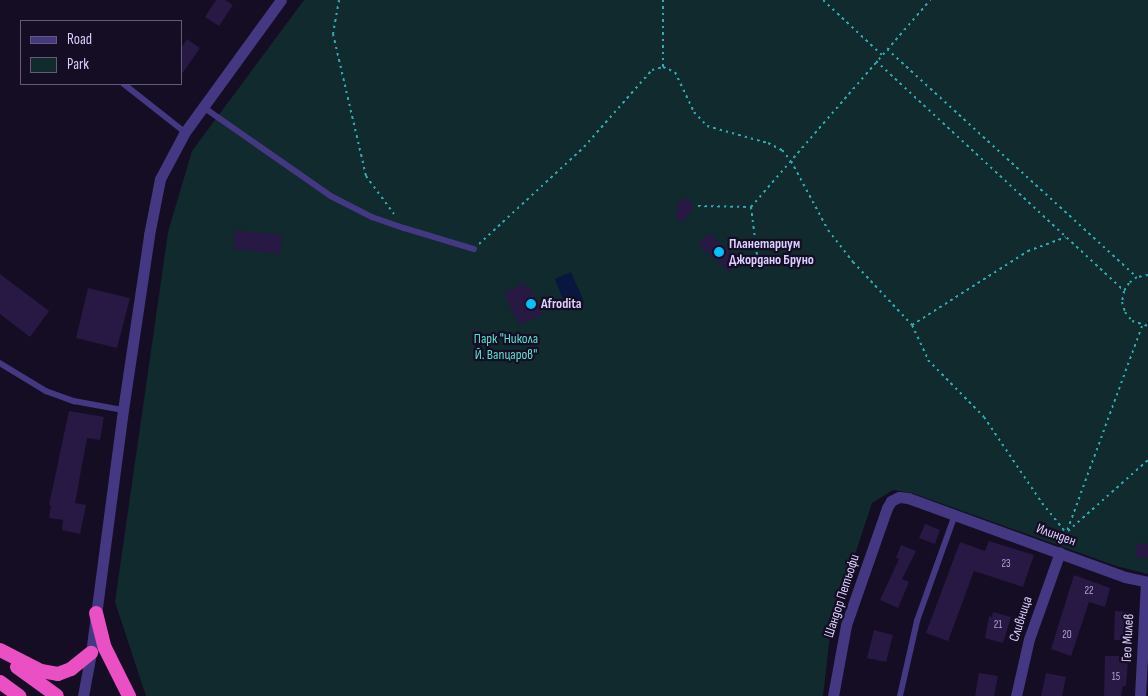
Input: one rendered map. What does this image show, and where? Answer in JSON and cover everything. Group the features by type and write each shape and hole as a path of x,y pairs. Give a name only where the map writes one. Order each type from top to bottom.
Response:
{"highway":[{"path":"96,613 105,648 129,696"},
{"path":"0,650 35,668 58,674 71,669 91,652"},
{"path":"0,655 57,696"},
{"path":"0,682 19,696"}],"street":[{"path":"83,696 91,652 123,410 160,179 185,132 202,106 282,0"},
{"name":"Илинден","path":"887,508 891,501 899,497 908,498 1125,577 1147,582"},
{"name":"Шандор Петьофи","path":"833,696 846,625 887,508"},
{"name":"Сливница","path":"1016,696 1029,639 1060,552"},
{"name":"Гео Милев","path":"1140,696 1147,582"}],"lane":[{"path":"125,85 185,132"},
{"path":"202,106 330,196 372,217 474,249"},
{"path":"1,366 46,391 74,401 123,410"},
{"path":"900,696 917,621 955,516"}],"path":[{"path":"339,0 333,34 366,176 404,228"},
{"path":"663,0 663,67"},
{"path":"823,0 882,55"},
{"path":"757,255 751,207 930,0"},
{"path":"887,48 1136,277"},
{"path":"876,61 1124,291"},
{"path":"474,249 584,147 652,70 663,67 675,72 694,112 707,126 768,143 782,150 791,161 828,230 853,262 912,324 928,360 984,417 1042,503 1066,533"},
{"path":"698,206 751,207"},
{"path":"912,324 1028,251 1066,237"},
{"path":"1148,274 1136,277 1124,291 1122,302 1125,312 1132,321 1142,326 1148,326"},
{"path":"1066,533 1142,326"},
{"path":"1066,533 1148,460"}],"green space":[{"name":"Парк \"Никола Й. Вапцаров\"","path":"304,0 1148,0 1148,574 1116,566 912,493 893,490 872,503 831,627 823,696 146,696 115,602 168,232 192,151"}],"water":[{"path":"571,272 584,302 567,310 555,279"}],"building":[{"path":"216,0 225,0 233,5 219,26 205,17"},
{"path":"187,39 200,48 182,74 182,46"},
{"path":"686,198 692,202 692,211 686,216 686,221 676,220 677,203"},
{"path":"235,230 282,235 280,254 233,249"},
{"name":"Планетариум Джордано Бруно","path":"709,233 740,260 729,272 698,245"},
{"path":"0,274 49,311 30,337 0,314"},
{"path":"524,283 527,289 530,287 543,314 519,325 504,293"},
{"path":"88,288 130,298 117,348 76,338"},
{"path":"69,411 104,417 100,440 87,438 75,503 86,505 80,534 62,530 63,520 49,518 51,506 49,505"},
{"path":"925,524 940,530 935,544 919,538"},
{"path":"989,541 1034,555 1023,587 974,571 948,641 926,633 960,542 985,551"},
{"path":"1136,543 1148,544 1148,558 1136,558"},
{"path":"901,545 916,551 902,579 909,582 898,608 880,600 899,559 896,558"},
{"path":"1074,575 1110,588 1105,607 1089,602 1071,656 1051,649"},
{"path":"1115,611 1130,612 1129,640 1114,640"},
{"path":"993,612 1011,617 1003,643 985,638 989,616 992,617"},
{"path":"874,630 893,635 886,662 867,658"},
{"path":"1105,656 1119,656 1119,662 1128,662 1126,686 1123,686 1121,696 1104,696"},
{"path":"979,673 998,676 994,696 975,696"},
{"path":"1046,673 1066,677 1062,696 1041,696"}],"place":[{"name":"Планетариум Джордано Бруно","path":"719,252"},
{"name":"Afrodita","path":"531,304"}]}
